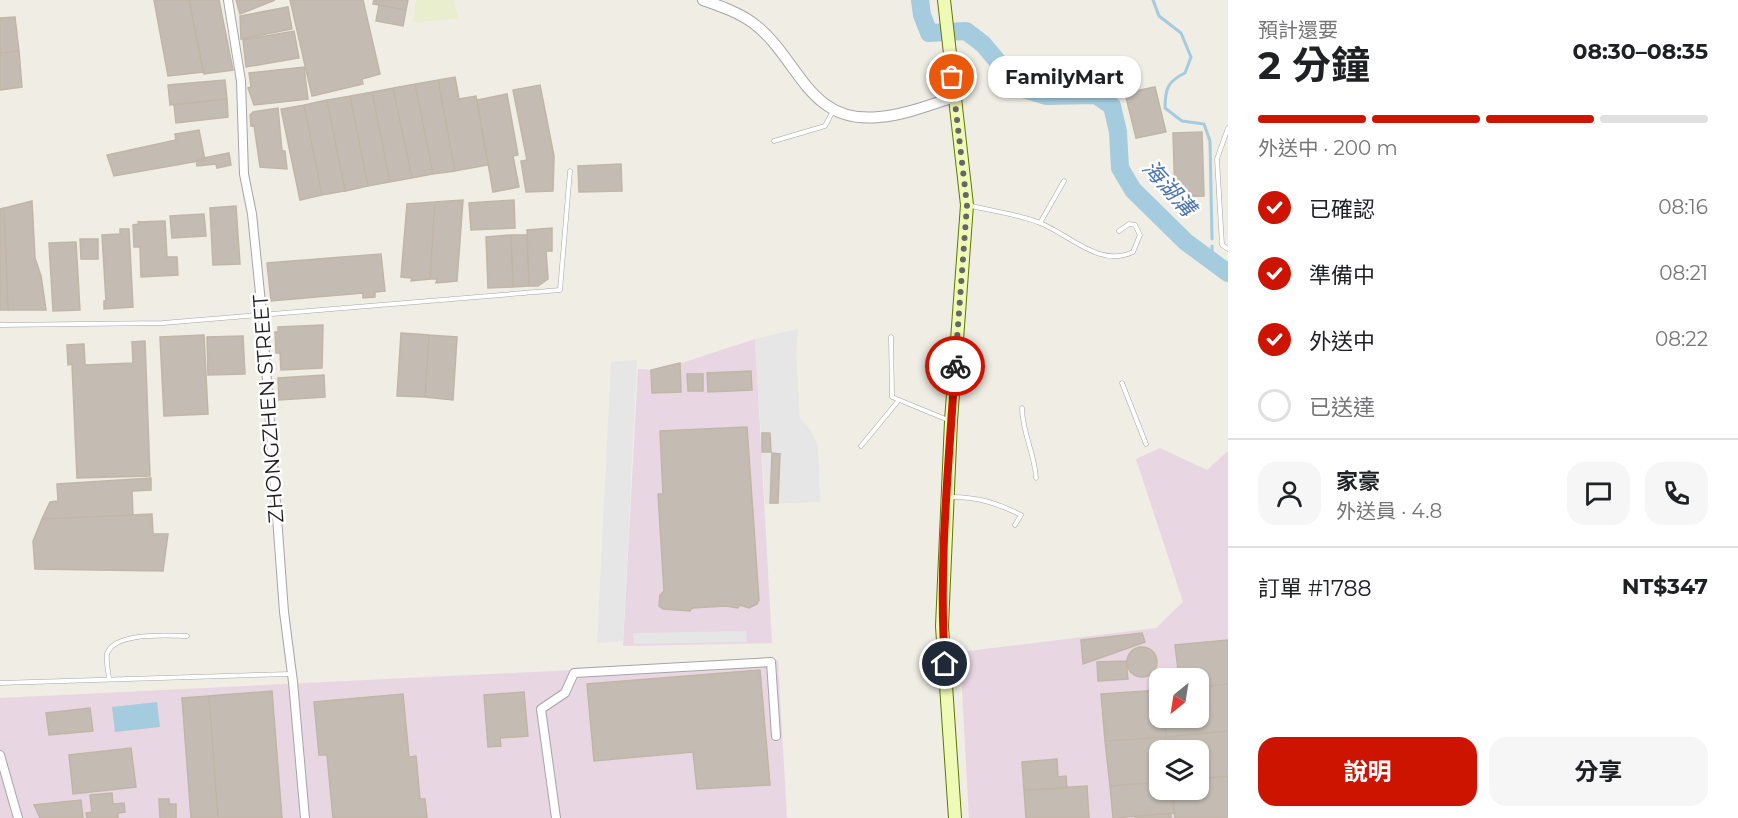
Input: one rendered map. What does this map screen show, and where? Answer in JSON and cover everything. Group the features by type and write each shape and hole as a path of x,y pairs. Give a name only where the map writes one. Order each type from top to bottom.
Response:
{"main road":[{"path":"944,0 967,205 951,421 942,626 955,818"}],"street":[{"name":"ZHONGZHEN STREET","path":"228,0 241,81 244,174 252,214 262,313 284,612 305,818"},
{"path":"703,0 730,10 754,24 774,44 818,100 833,110 878,117 954,97"},
{"path":"556,818 541,709 565,693 574,673 771,662 776,736"},
{"path":"0,754 18,818"}],"lane":[{"path":"774,141 825,126 833,110"},
{"path":"1228,129 1217,159 1216,175 1222,245 1228,249"},
{"path":"0,325 164,323 262,313 560,290 570,171"},
{"path":"1040,223 1064,181"},
{"path":"967,205 1040,223 1088,250 1123,257 1133,252 1140,235 1135,225 1129,224 1119,231"},
{"path":"891,337 892,397 951,421"},
{"path":"1122,383 1146,444"},
{"path":"861,446 899,400"},
{"path":"1022,408 1022,421 1035,465 1036,478"},
{"path":"948,498 974,497 995,502 1021,515 1014,525"},
{"path":"109,678 107,655 112,647 136,636 187,636"},
{"path":"0,682 292,674"}],"shaded area":[{"path":"798,329 796,354 800,418 811,431 818,445 820,502 765,504 755,339"},
{"path":"755,339 772,643 623,646 638,369 660,370"},
{"path":"637,360 623,641 597,643 611,362"},
{"path":"1160,448 1207,470 1228,451 1228,818 969,818 960,652 1156,628 1183,602 1136,459"},
{"path":"746,631 747,642 634,644 633,633"},
{"path":"778,660 787,818 0,818 0,698"}],"green space":[{"path":"416,0 454,0 458,19 413,22"}],"water":[{"path":"157,702 160,727 115,732 112,707"}],"building":[{"path":"154,0 189,0 203,72 168,76"},
{"path":"189,0 219,0 233,70 204,74"},
{"path":"236,0 275,0 240,14"},
{"path":"290,0 363,0 380,74 362,79 363,84 312,96"},
{"path":"374,0 408,0 406,10 373,4"},
{"path":"379,5 406,10 403,26 376,21"},
{"path":"288,7 292,29 241,39 240,16"},
{"path":"15,17 19,51 0,53 0,18"},
{"path":"294,31 299,58 246,67 243,40"},
{"path":"19,51 22,87 0,90 0,53"},
{"path":"304,67 308,99 254,105 248,88 251,87 249,73"},
{"path":"455,77 459,99 476,96 488,165 455,171 438,80"},
{"path":"225,80 227,99 170,105 168,85"},
{"path":"438,80 455,171 433,174 415,84"},
{"path":"415,84 433,174 412,178 393,88"},
{"path":"540,85 554,156 553,191 526,192 521,161 527,160 513,90"},
{"path":"1155,87 1166,132 1136,138 1125,93"},
{"path":"393,88 412,178 390,182 372,92"},
{"path":"372,92 390,182 368,186 350,96"},
{"path":"507,94 518,155 513,156 519,187 493,192 477,100"},
{"path":"350,96 368,186 345,191 327,100"},
{"path":"227,99 228,117 176,123 174,105"},
{"path":"327,100 345,191 322,195 304,105"},
{"path":"304,105 322,195 300,200 281,109"},
{"path":"278,108 282,151 285,151 287,169 260,167 254,125 251,126 250,115 253,112"},
{"path":"199,130 205,160 114,176 107,155 176,140 175,134"},
{"path":"1202,132 1204,196 1175,197 1173,133"},
{"path":"229,153 231,165 217,168 216,164 197,166 196,161"},
{"path":"621,164 622,191 579,192 578,166"},
{"path":"463,200 457,281 436,283 437,279 430,279 435,202"},
{"path":"514,200 515,228 471,230 469,203"},
{"path":"32,201 35,258 41,276 46,310 8,310 4,208"},
{"path":"435,202 430,279 411,281 412,278 401,277 407,204"},
{"path":"236,206 240,264 213,265 210,208"},
{"path":"4,208 8,310 0,310 0,209"},
{"path":"204,214 206,236 172,238 170,216"},
{"path":"165,221 167,257 177,257 178,275 141,277 140,247 134,247 133,225 139,224 138,222"},
{"path":"552,228 552,251 546,251 548,279 538,286 529,286 527,230"},
{"path":"120,229 129,229 133,307 104,309 104,301 106,301 102,235 120,234"},
{"path":"511,235 527,235 529,286 513,287"},
{"path":"511,235 513,287 488,288 486,237"},
{"path":"80,239 98,239 98,259 81,259"},
{"path":"76,242 80,310 53,311 49,243"},
{"path":"381,254 385,291 375,292 375,297 363,298 363,293 271,301 267,263"},
{"path":"323,325 322,368 281,370 280,353 276,353 275,332 278,332 278,327"},
{"path":"401,333 429,335 425,397 397,396"},
{"path":"204,335 208,414 164,416 160,337"},
{"path":"429,335 457,337 453,400 425,397"},
{"path":"243,336 245,374 208,375 207,337"},
{"path":"145,341 150,476 77,478 72,364 68,365 67,345 84,344 85,365 133,363 132,342"},
{"path":"680,363 681,392 652,393 651,370"},
{"path":"751,371 752,390 708,392 707,373"},
{"path":"687,374 703,374 703,391 688,391"},
{"path":"324,375 325,397 279,400 278,378"},
{"path":"747,427 759,600 757,604 749,608 740,605 738,608 726,606 692,608 690,611 663,609 659,606 660,595 664,591 658,494 663,494 660,431"},
{"path":"762,433 770,433 771,452 762,452"},
{"path":"772,453 780,454 778,503 770,503"},
{"path":"151,478 151,490 132,491 133,515 42,519 50,502 58,501 57,484"},
{"path":"152,514 153,534 168,534 163,571 35,569 33,541 42,519"},
{"path":"1142,633 1145,642 1083,664 1081,640"},
{"path":"1228,640 1228,684 1209,686 1209,668 1178,668 1175,645"},
{"path":"1136,648 1148,648 1156,656 1156,668 1149,668 1148,676 1136,676 1128,668 1128,656"},
{"path":"1126,661 1128,679 1098,681 1097,662"},
{"path":"760,670 770,785 697,789 693,752 594,761 587,684"},
{"path":"1228,684 1228,731 1166,737 1165,728 1209,728 1209,686"},
{"path":"272,691 282,818 218,818 209,696"},
{"path":"1149,691 1149,728 1165,728 1166,737 1105,741 1101,694"},
{"path":"524,692 528,736 500,738 501,746 488,747 484,695"},
{"path":"403,694 409,757 416,756 420,799 425,799 427,818 333,818 327,755 319,755 314,702"},
{"path":"209,696 218,818 191,818 182,698"},
{"path":"90,708 93,731 49,735 46,713"},
{"path":"1228,731 1228,776 1209,778 1209,740 1166,740 1166,737"},
{"path":"1166,737 1166,740 1149,740 1149,783 1110,786 1105,741"},
{"path":"131,748 136,787 73,794 69,755"},
{"path":"1057,759 1058,777 1066,776 1067,788 1024,790 1022,762"},
{"path":"1228,776 1228,818 1175,818 1173,800 1209,800 1209,778"},
{"path":"1149,783 1149,800 1173,800 1174,813 1113,818 1110,786"},
{"path":"1087,786 1089,818 1026,818 1024,790"},
{"path":"112,793 113,804 124,803 125,812 118,813 118,818 87,818 86,813 92,812 90,795"},
{"path":"159,799 169,799 169,804 176,804 176,818 160,818"},
{"path":"81,800 83,818 40,818 34,805"},
{"path":"1171,813 1171,818 1135,818 1135,816"}],"waterway":[{"name":"海湖溝","path":"920,0 922,15 929,33 966,31 983,44 1020,88 1046,96 1096,95 1112,106 1118,132 1120,168 1133,190 1186,242 1228,273"},
{"path":"1153,0 1159,16 1181,33 1191,57 1185,73 1169,86 1165,108 1182,121 1204,124 1210,141 1212,239"},
{"path":"1212,246 1212,263"}],"way so far":[{"path":"952,77 962,145 967,205 955,366"}],"place":[{"name":"FamilyMart","path":"952,77"}],"route":[{"path":"945,664 942,626 943,563 955,366"}]}
